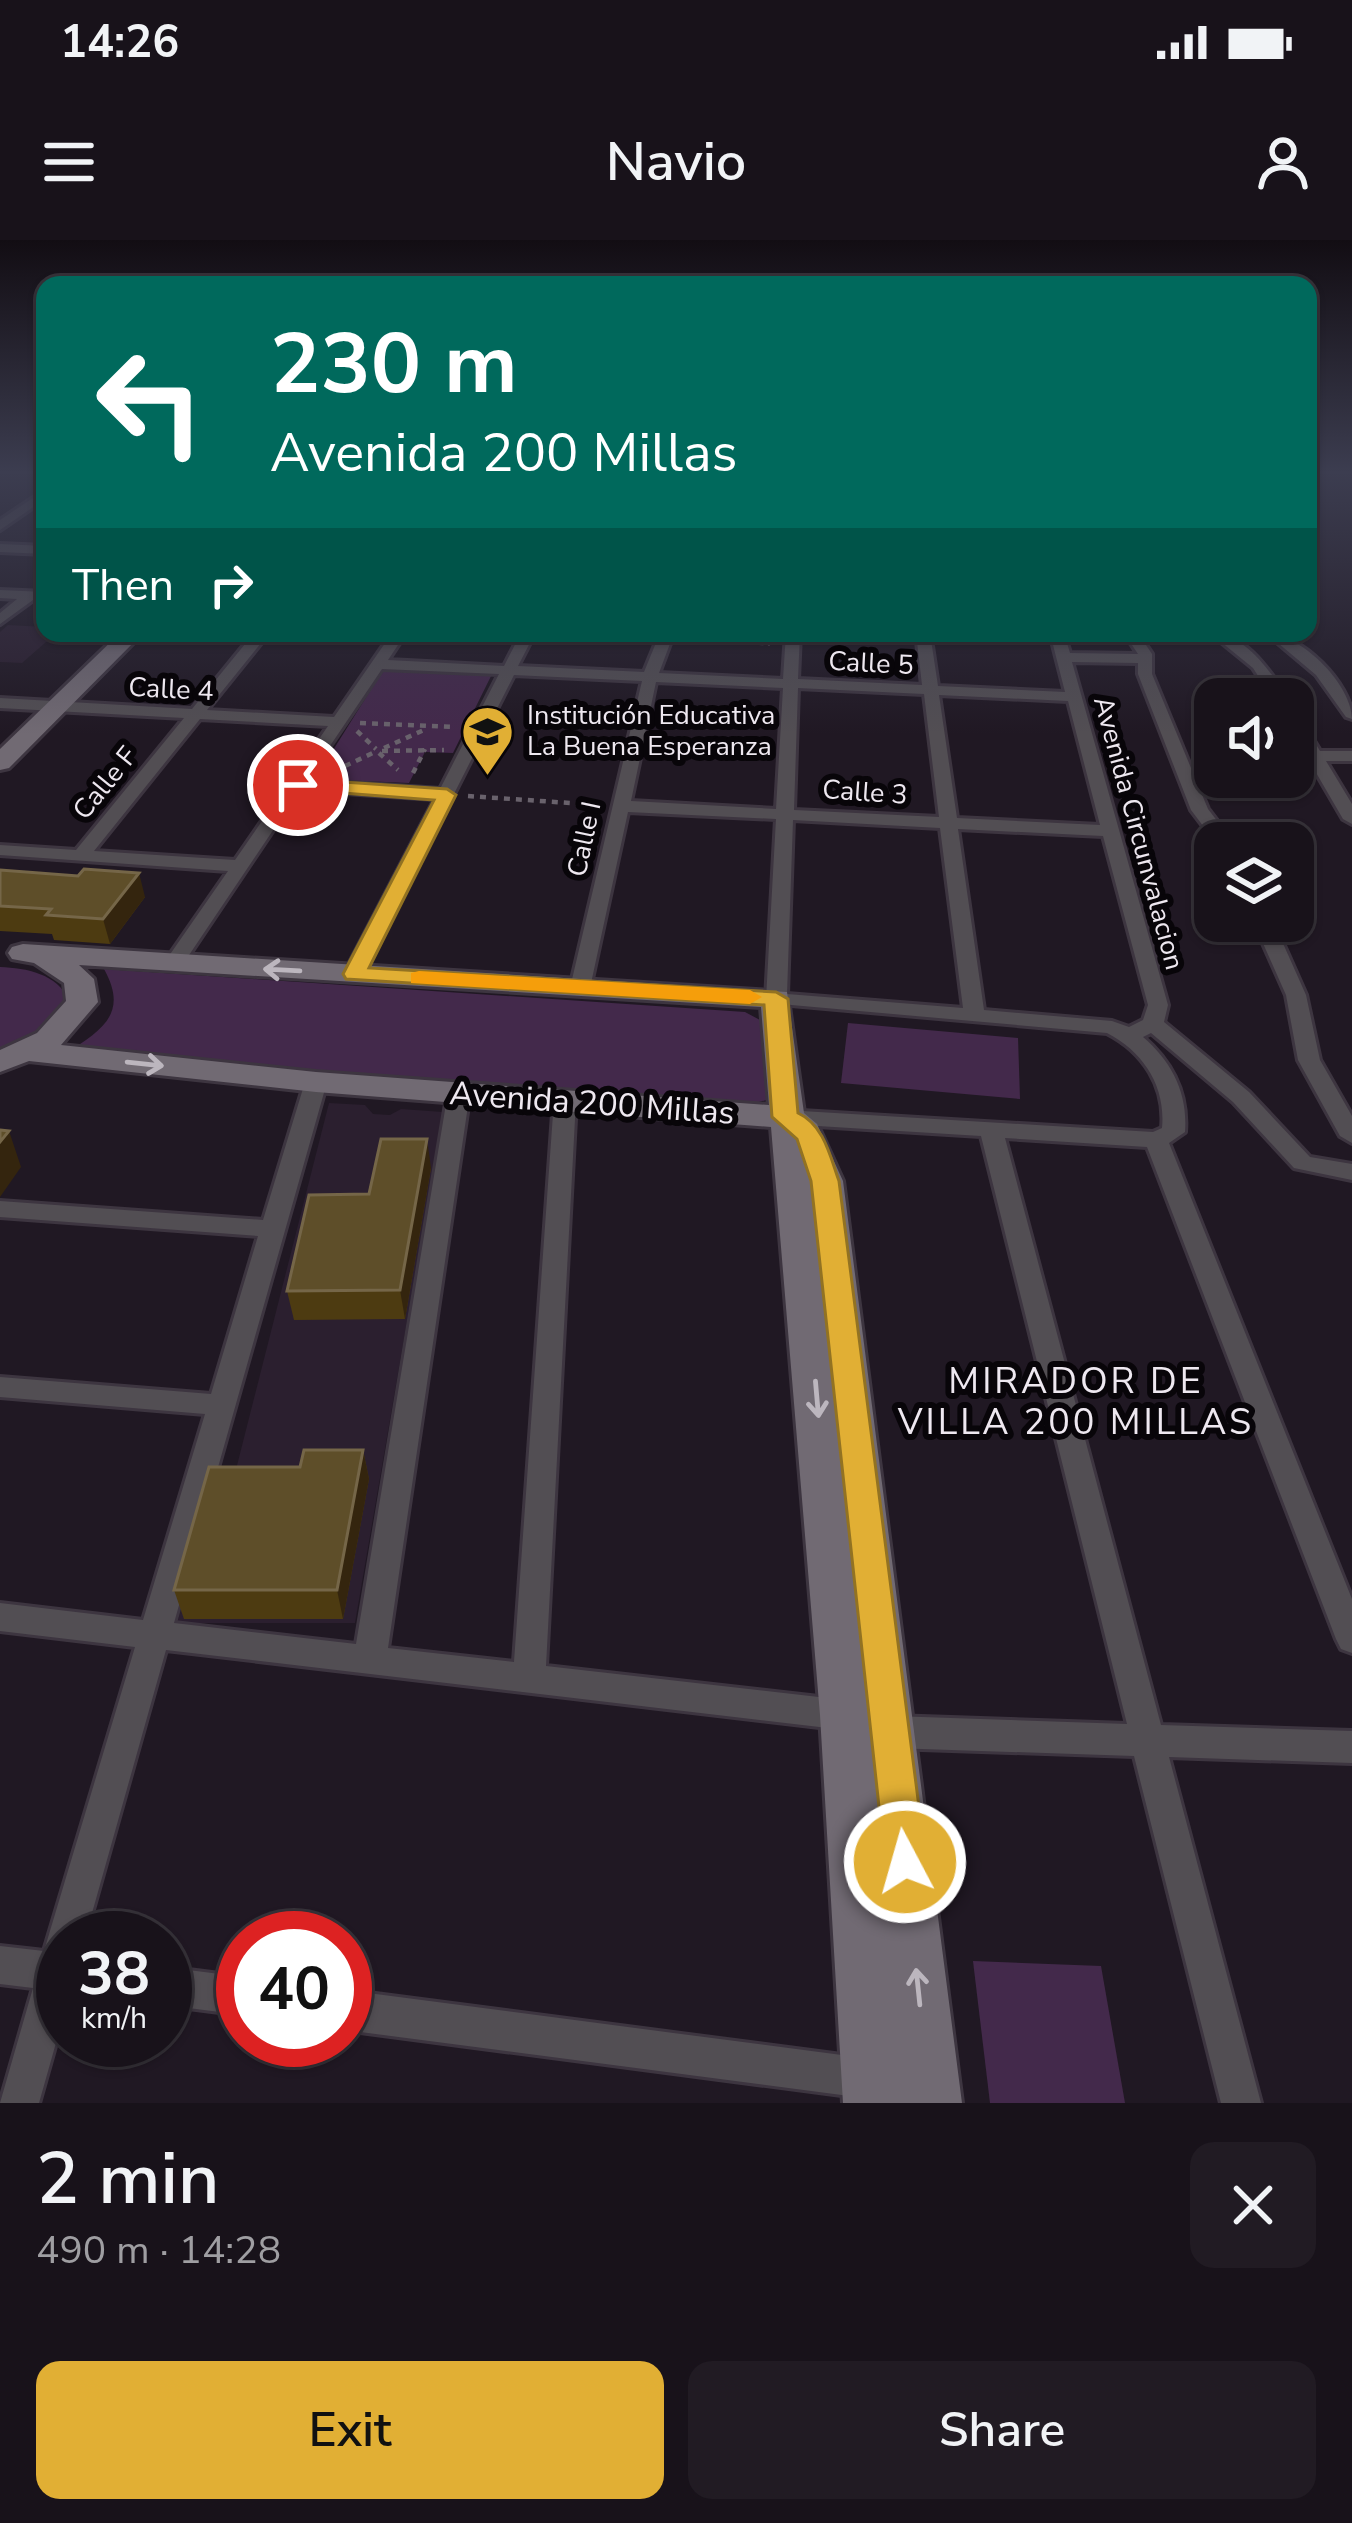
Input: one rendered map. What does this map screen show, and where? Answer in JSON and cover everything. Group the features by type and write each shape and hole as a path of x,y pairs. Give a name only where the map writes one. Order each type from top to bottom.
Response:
{"street":[{"path":"0,594 36,596"},
{"path":"0,620 36,597"},
{"path":"0,764 124,642"},
{"name":"Calle F","path":"81,855 255,642"},
{"path":"173,963 345,724 393,642"},
{"path":"354,974 523,642"},
{"name":"Calle I","path":"580,988 650,677 664,642"},
{"path":"792,642 776,999 845,1715 873,2091"},
{"path":"924,642 974,1013"},
{"name":"Avenida Circunvalacion","path":"1060,642 1158,1005 1142,1029"},
{"path":"1136,642 1144,659 1144,674 1209,822"},
{"path":"1229,642 1267,678"},
{"path":"1284,642 1321,672 1352,714"},
{"path":"1064,657 1144,659"},
{"name":"Calle 5","path":"377,664 1074,697"},
{"name":"Calle 4","path":"0,703 345,724"},
{"path":"1315,756 1352,756"},
{"path":"1315,756 1352,819"},
{"path":"298,785 447,795"},
{"name":"Calle 3","path":"619,806 1108,831"},
{"path":"0,850 241,866"},
{"path":"1272,942 1296,995 1309,1060 1352,1136"},
{"path":"12,953 776,999 1142,1029 1241,1097 1302,1163 1352,1172"},
{"path":"12,953 71,969 83,990 82,1002 64,1028 14,1056"},
{"path":"1142,1029 1176,1117 1173,1132 1156,1140 1352,1639"},
{"name":"Avenida 200 Millas","path":"14,1056 785,1117 1156,1140"},
{"path":"76,1911 316,1082"},
{"path":"370,1660 459,1092"},
{"path":"529,1678 565,1100"},
{"path":"372,2014 873,2091 929,2091 892,1732 825,1181 810,1139 800,1124 785,1117"},
{"path":"991,1130 1241,2103"},
{"path":"0,1209 272,1229"},
{"path":"0,1387 221,1405"},
{"path":"0,1617 845,1715"},
{"path":"892,1732 1352,1748"},
{"path":"0,1965 36,1961"},
{"path":"19,2103 36,2046"}],"path":[{"path":"345,724 481,728"},
{"path":"433,726 381,750 469,751"},
{"path":"409,781 425,749"},
{"path":"447,795 619,806"}],"shaded area":[{"path":"8,625 36,627 36,642 46,642 22,663 0,662 0,632"},
{"path":"385,667 493,672 453,753 425,752 409,783 315,779"},
{"path":"0,967 40,974 57,984 69,1000 49,1029 0,1048"},
{"path":"104,969 745,1012 760,1020 777,1089 770,1099 755,1103 65,1054 108,1019 114,998"},
{"path":"848,1023 1018,1038 1020,1099 841,1083"},
{"path":"329,1103 365,1105 373,1114 390,1115 401,1109 443,1112 355,1623 177,1623 217,1494 230,1493"},
{"path":"973,1961 1101,1966 1125,2103 990,2103"}],"building":[{"path":"84,869 139,873 103,919 0,906 0,870 78,876"},
{"path":"381,1139 427,1139 400,1290 287,1291 309,1195 369,1194"},
{"path":"304,1450 363,1450 337,1590 174,1590 209,1467 300,1467"}],"slow traffic":[{"path":"419,978 750,997"}],"place":[{"name":"Institución Educativa La Buena Esperanza","path":"488,777"}],"district":[{"name":"MIRADOR DE VILLA 200 MILLAS","path":"1076,1400"}],"route":[{"path":"298,785 447,795 354,974 776,999 785,1117 800,1124 810,1139 825,1181 905,1862"}]}
